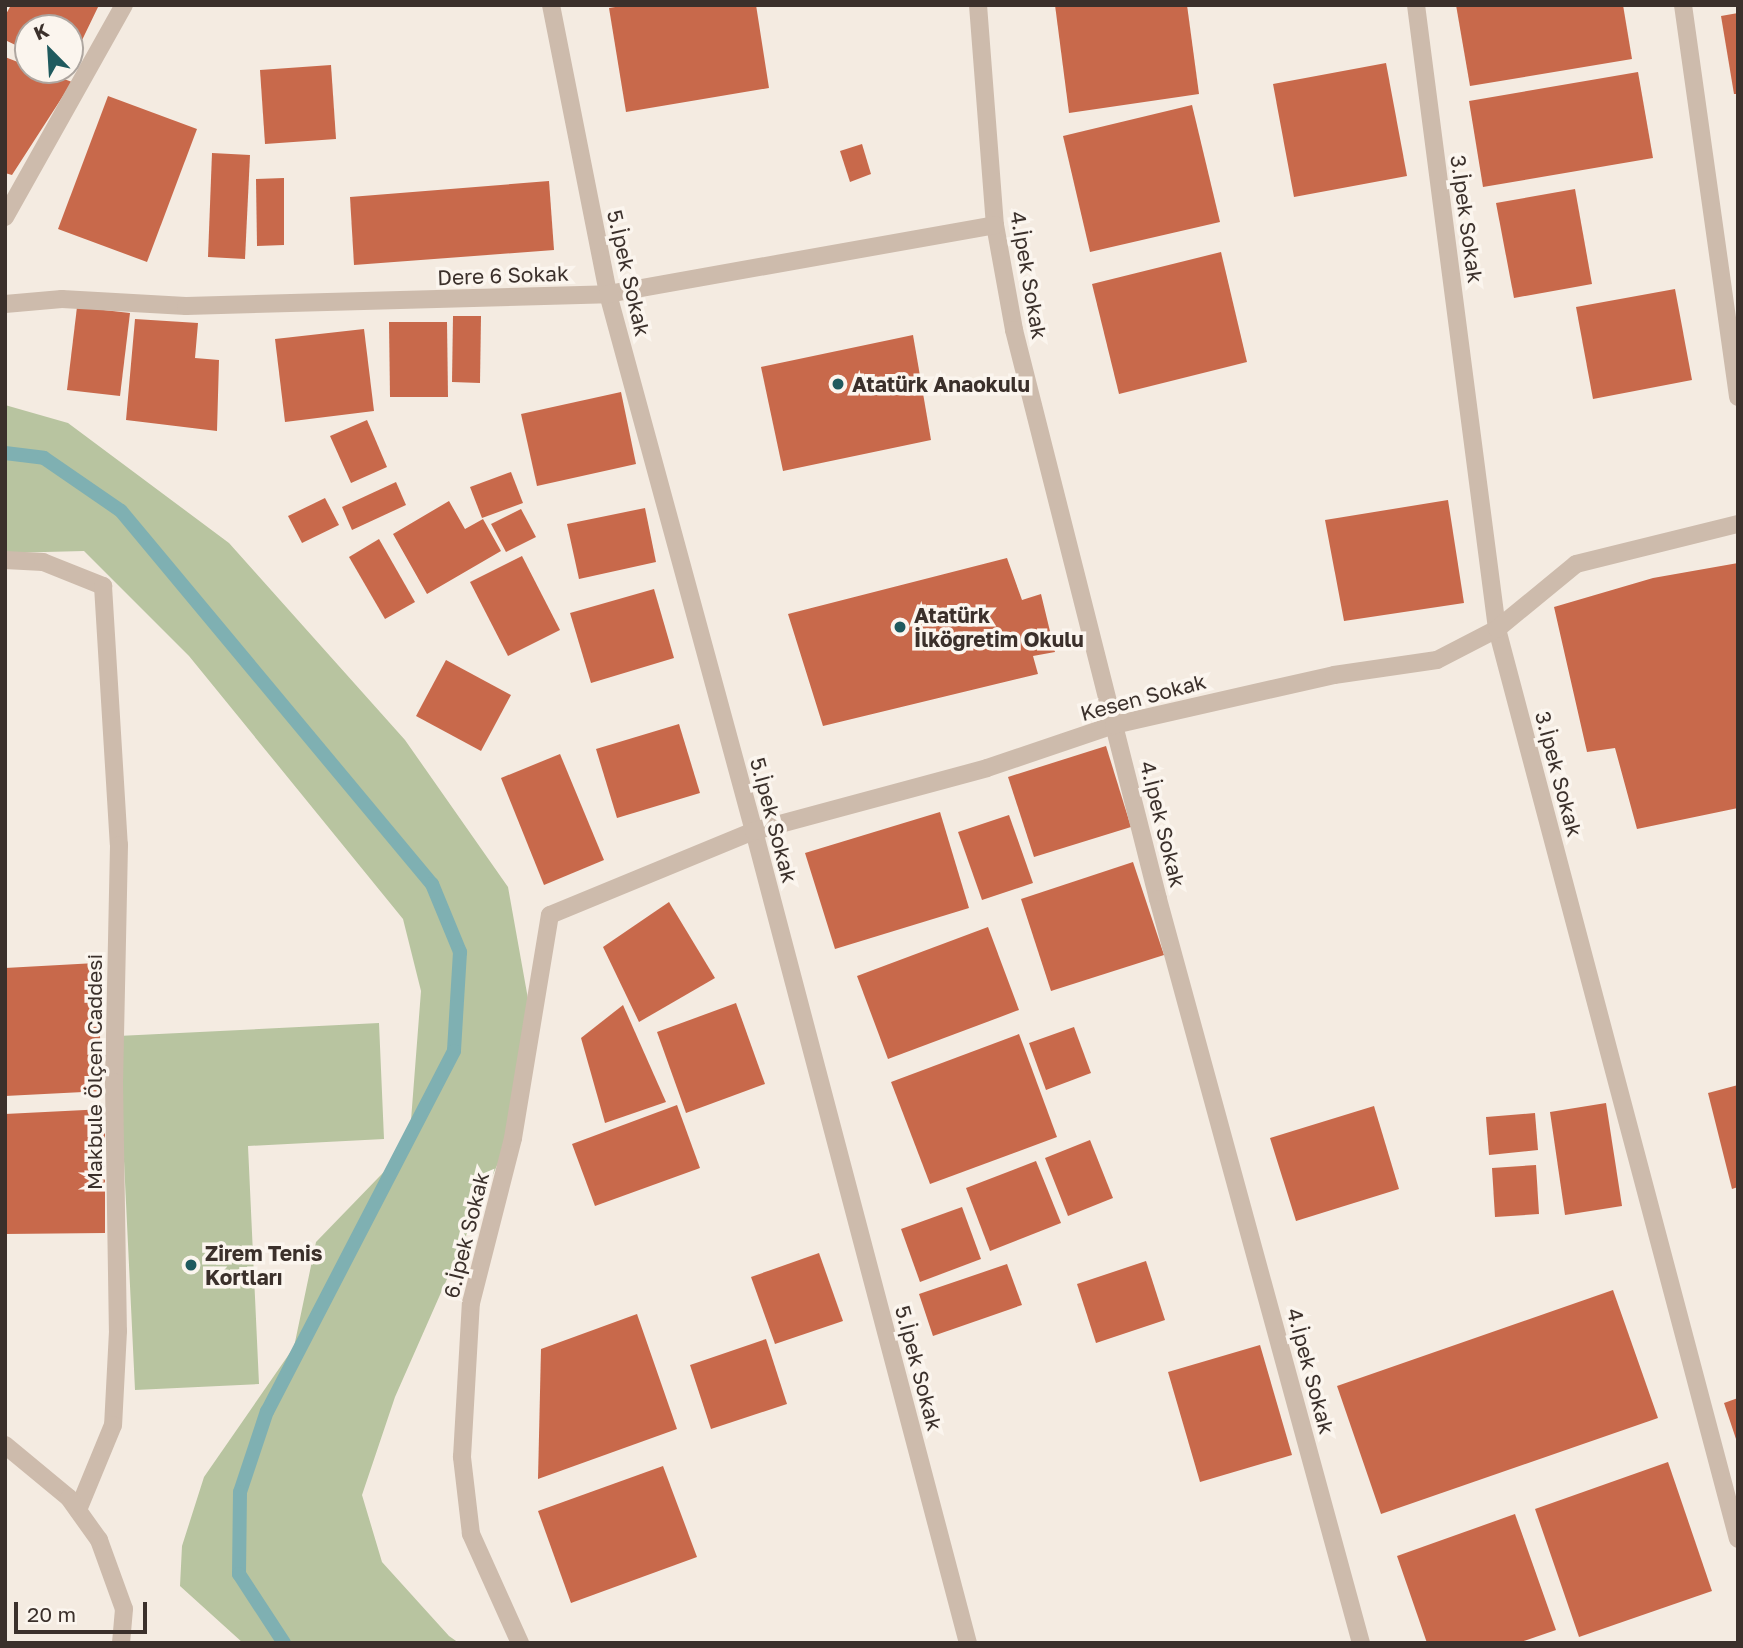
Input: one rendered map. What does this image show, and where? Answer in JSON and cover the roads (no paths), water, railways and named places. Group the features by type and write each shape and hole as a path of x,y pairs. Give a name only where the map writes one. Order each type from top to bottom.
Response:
{"street":[{"path":"5,217 124,5"},
{"name":"5.İpek Sokak","path":"551,5 608,294 754,831 968,1643"},
{"name":"4.İpek Sokak","path":"978,5 995,225 1014,330 1158,899 1361,1643"},
{"name":"3.İpek Sokak","path":"1416,5 1497,629 1738,1539"},
{"path":"1682,5 1738,397"},
{"name":"Dere 6 Sokak","path":"5,304 62,299 186,306 608,294 995,225"},
{"name":"Kesen Sokak","path":"550,915 754,831 987,768 1114,725 1334,675 1437,660 1497,629 1577,564 1738,524"},
{"name":"Makbule Ölçen Caddesi","path":"5,560 43,562 103,586 119,845 114,1082 118,1331 113,1425 78,1510"},
{"name":"6.İpek Sokak","path":"520,1643 471,1534 463,1444 471,1303 513,1138 550,915"},
{"path":"5,1445 69,1498 99,1540 124,1609 121,1643"}],"waterway":[{"path":"5,453 44,458 121,511 432,884 460,952 454,1051 267,1411 240,1492 239,1574 284,1643"}],"place":[{"name":"Atatürk Anaokulu","path":"838,384"},
{"name":"Atatürk İlköğretim Okulu","path":"900,627"},
{"name":"Zirem Tenis Kortları","path":"191,1265"}]}
